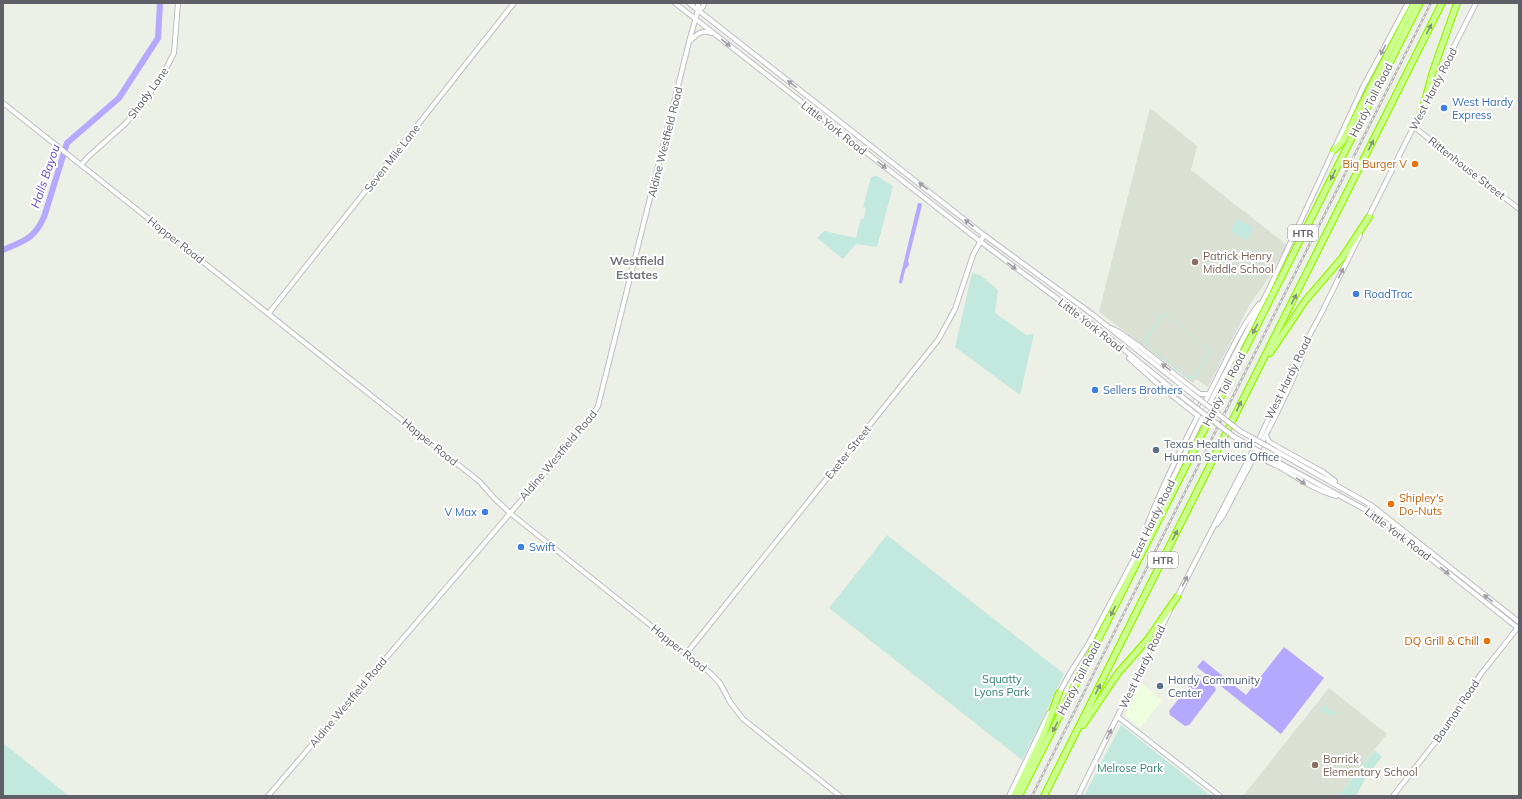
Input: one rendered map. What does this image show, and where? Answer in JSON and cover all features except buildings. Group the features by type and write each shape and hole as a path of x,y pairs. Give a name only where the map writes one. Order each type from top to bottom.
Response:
{"highway":[{"path":"1334,150 1342,141 1414,3"},
{"name":"Hardy Toll Road","path":"1019,796 1420,3"},
{"name":"Hardy Toll Road","path":"1044,796 1442,3"},
{"path":"1422,111 1433,72 1457,3"},
{"path":"1251,383 1299,309 1342,258 1369,217"},
{"path":"1074,736 1092,713 1114,678 1148,639 1177,597"},
{"path":"1014,796 1043,736 1059,693"}],"main road":[{"name":"Shady Lane","path":"82,164 126,124 160,80 174,53 178,3"},
{"name":"Seven Mile Lane","path":"269,313 514,3"},
{"name":"Little York Road","path":"675,3 1022,274 1094,326 1233,436 1377,516 1518,628"},
{"name":"Little York Road","path":"689,3 984,235 1106,325 1240,431 1372,504 1519,622"},
{"name":"Aldine Westfield Road","path":"268,796 584,427 598,406 696,19 698,3"},
{"name":"Aldine Westfield Road","path":"698,10 704,3"},
{"name":"East Hardy Road","path":"1009,796 1059,693 1089,643 1135,557 1208,406 1268,291 1363,87 1408,3"},
{"name":"West Hardy Road","path":"1078,796 1177,597 1254,449 1296,360 1311,333 1476,3"},
{"path":"689,42 702,31 715,34"},
{"name":"Hopper Road","path":"3,103 82,164 480,482 510,513 709,672 720,684 730,702 743,719 840,796"},
{"path":"840,133 845,125"},
{"name":"Rittenhouse Street","path":"1414,127 1519,209"},
{"name":"Exeter Street","path":"686,654 938,340 955,309 965,275 984,235"},
{"path":"1022,274 1027,266"},
{"path":"1135,557 1153,508 1209,394 1245,323 1268,291"},
{"path":"1094,326 1099,320"},
{"path":"1106,325 1120,332 1200,394 1209,394"},
{"path":"1101,332 1140,369 1198,416"},
{"path":"1210,532 1224,514 1266,435 1300,362 1311,333"},
{"path":"1187,407 1191,408 1196,402 1198,397 1196,391"},
{"path":"1266,435 1267,440 1272,444 1323,472 1345,489"},
{"path":"1267,461 1263,456 1263,450 1268,444 1272,444"},
{"path":"1255,455 1316,489 1342,497"},
{"name":"Bauman Road","path":"1393,796 1437,740 1481,674 1518,628"},
{"path":"1118,717 1220,796"}],"shaded area":[{"name":"Patrick Henry Middle School","path":"1150,108 1197,146 1191,170 1287,245 1268,279 1250,304 1208,387 1196,379 1193,383 1099,312"},
{"path":"918,203 921,203 922,205 908,261 909,265 905,270 902,283 900,284 899,282"},
{"path":"1284,647 1324,678 1281,734 1197,667 1203,660 1246,695"},
{"path":"1198,675 1214,685 1216,690 1189,725 1185,726 1170,715 1169,711"},
{"path":"1141,683 1162,700 1140,728 1125,715"},
{"name":"Barrick Elementary School","path":"1329,688 1387,734 1338,796 1243,796"}],"green space":[{"path":"877,176 893,186 877,247 856,244 843,259 817,238 824,231 856,238 861,218 864,219 866,208 863,207 871,177"},
{"path":"1237,219 1254,228 1247,240 1230,232"},
{"path":"972,273 980,275 998,290 995,313 1026,335 1034,334 1020,395 955,347"},
{"path":"1161,315 1167,315 1211,350 1211,353 1194,379 1187,378 1145,344 1145,339","holes":["1162,316 1167,316 1210,350 1193,377 1188,377 1147,344 1147,340"]},
{"name":"Squatty Lyons Park","path":"887,535 1064,674 1039,728 1022,760 829,608"},
{"path":"1321,706 1324,706 1335,713 1333,716 1323,713 1320,710"},
{"name":"Melrose Park","path":"1121,725 1211,796 1084,796"},
{"path":"3,743 69,796 3,796"},
{"path":"1375,750 1382,757 1366,777 1356,796 1338,796"}],"waterway":[{"name":"Halls Bayou","path":"3,250 28,238 40,224 44,217 67,143 119,98 158,38 160,3"}],"railway":[{"path":"1032,796 1431,3"}],"place":[{"name":"West Hardy Express","path":"1444,108"},
{"name":"Big Burger V","path":"1415,164"},
{"name":"Patrick Henry Middle School","path":"1195,262"},
{"name":"RoadTrac","path":"1356,294"},
{"name":"Sellers Brothers","path":"1095,390"},
{"name":"Texas Health and Human Services Office","path":"1156,450"},
{"name":"Shipley's Do-Nuts","path":"1391,504"},
{"name":"V Max","path":"485,512"},
{"name":"Swift","path":"521,547"},
{"name":"DQ Grill & Chill","path":"1487,641"},
{"name":"Hardy Community Center","path":"1160,686"},
{"name":"Barrick Elementary School","path":"1315,765"}],"district":[{"name":"Westfield Estates","path":"637,267"}]}
